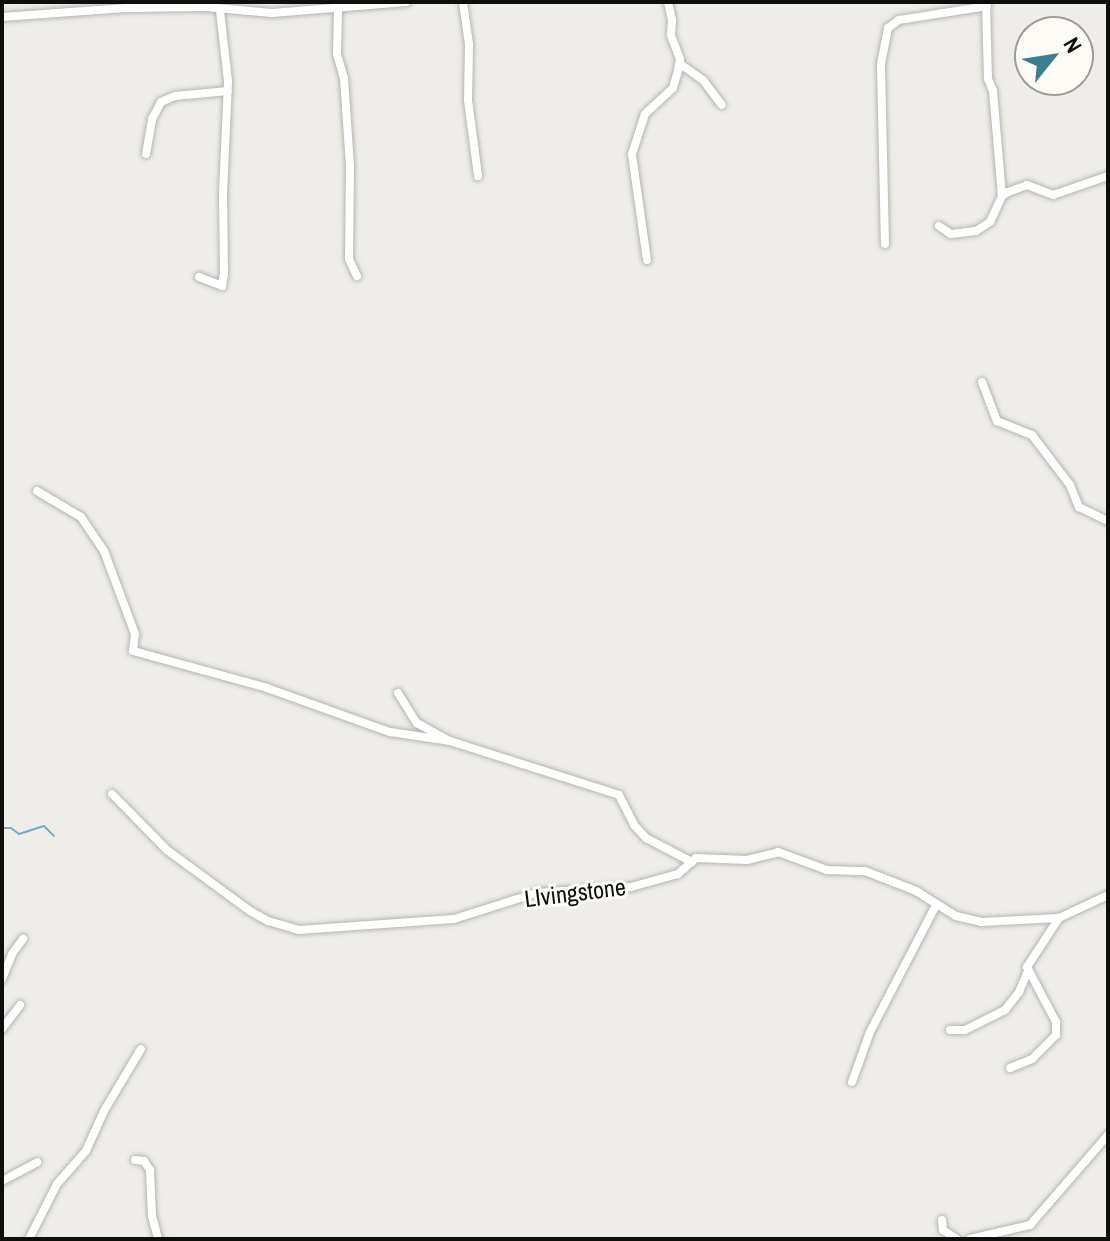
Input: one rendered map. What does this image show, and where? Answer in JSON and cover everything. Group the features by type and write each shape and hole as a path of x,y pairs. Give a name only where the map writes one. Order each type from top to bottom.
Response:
{"street":[{"path":"2,17 87,7 206,5 220,11 272,13 407,2"},
{"path":"463,2 469,44 468,100 478,176"},
{"path":"647,260 643,216 635,193 634,145 645,114 673,88 680,64 671,35 668,2"},
{"path":"885,244 881,64 888,28 899,20 987,4 988,79 993,91 1002,196 990,222 976,231 951,234 939,226"},
{"path":"338,9 337,54 344,78 350,165 349,259 357,276"},
{"path":"199,277 222,286 228,91 220,11"},
{"path":"680,64 703,80 722,105"},
{"path":"146,154 152,119 161,102 175,96 228,91"},
{"path":"1002,196 1027,185 1053,195 1068,192 1089,180 1108,176"},
{"path":"982,382 997,421 1032,435 1070,485 1079,507 1108,521"},
{"path":"37,491 81,517 104,551 135,634 133,651 267,688 390,732 450,741 619,795 634,825 646,838 692,862"},
{"path":"398,693 417,723 450,741"},
{"name":"LIvingstone","path":"112,794 167,850 250,911 299,930 454,919 536,893 631,887 672,876 705,857 747,860 785,853 822,869 865,871 916,891 962,918 981,922 1059,918 1108,895"},
{"path":"852,1082 870,1032 936,905"},
{"path":"950,1030 965,1030 1005,1010 1028,971 1032,958 1059,918"},
{"path":"2,979 23,939"},
{"path":"1010,1068 1038,1055 1057,1031 1028,971"},
{"path":"2,1029 20,1005"},
{"path":"29,1239 57,1184 86,1151 104,1111 141,1049"},
{"path":"970,1239 1030,1225 1108,1135"},
{"path":"135,1160 144,1161 150,1170 152,1216 158,1239"},
{"path":"2,1181 37,1162"},
{"path":"942,1220 943,1230 957,1239"}],"waterway":[{"path":"2,828 11,828 19,834 44,826 54,836"}]}
